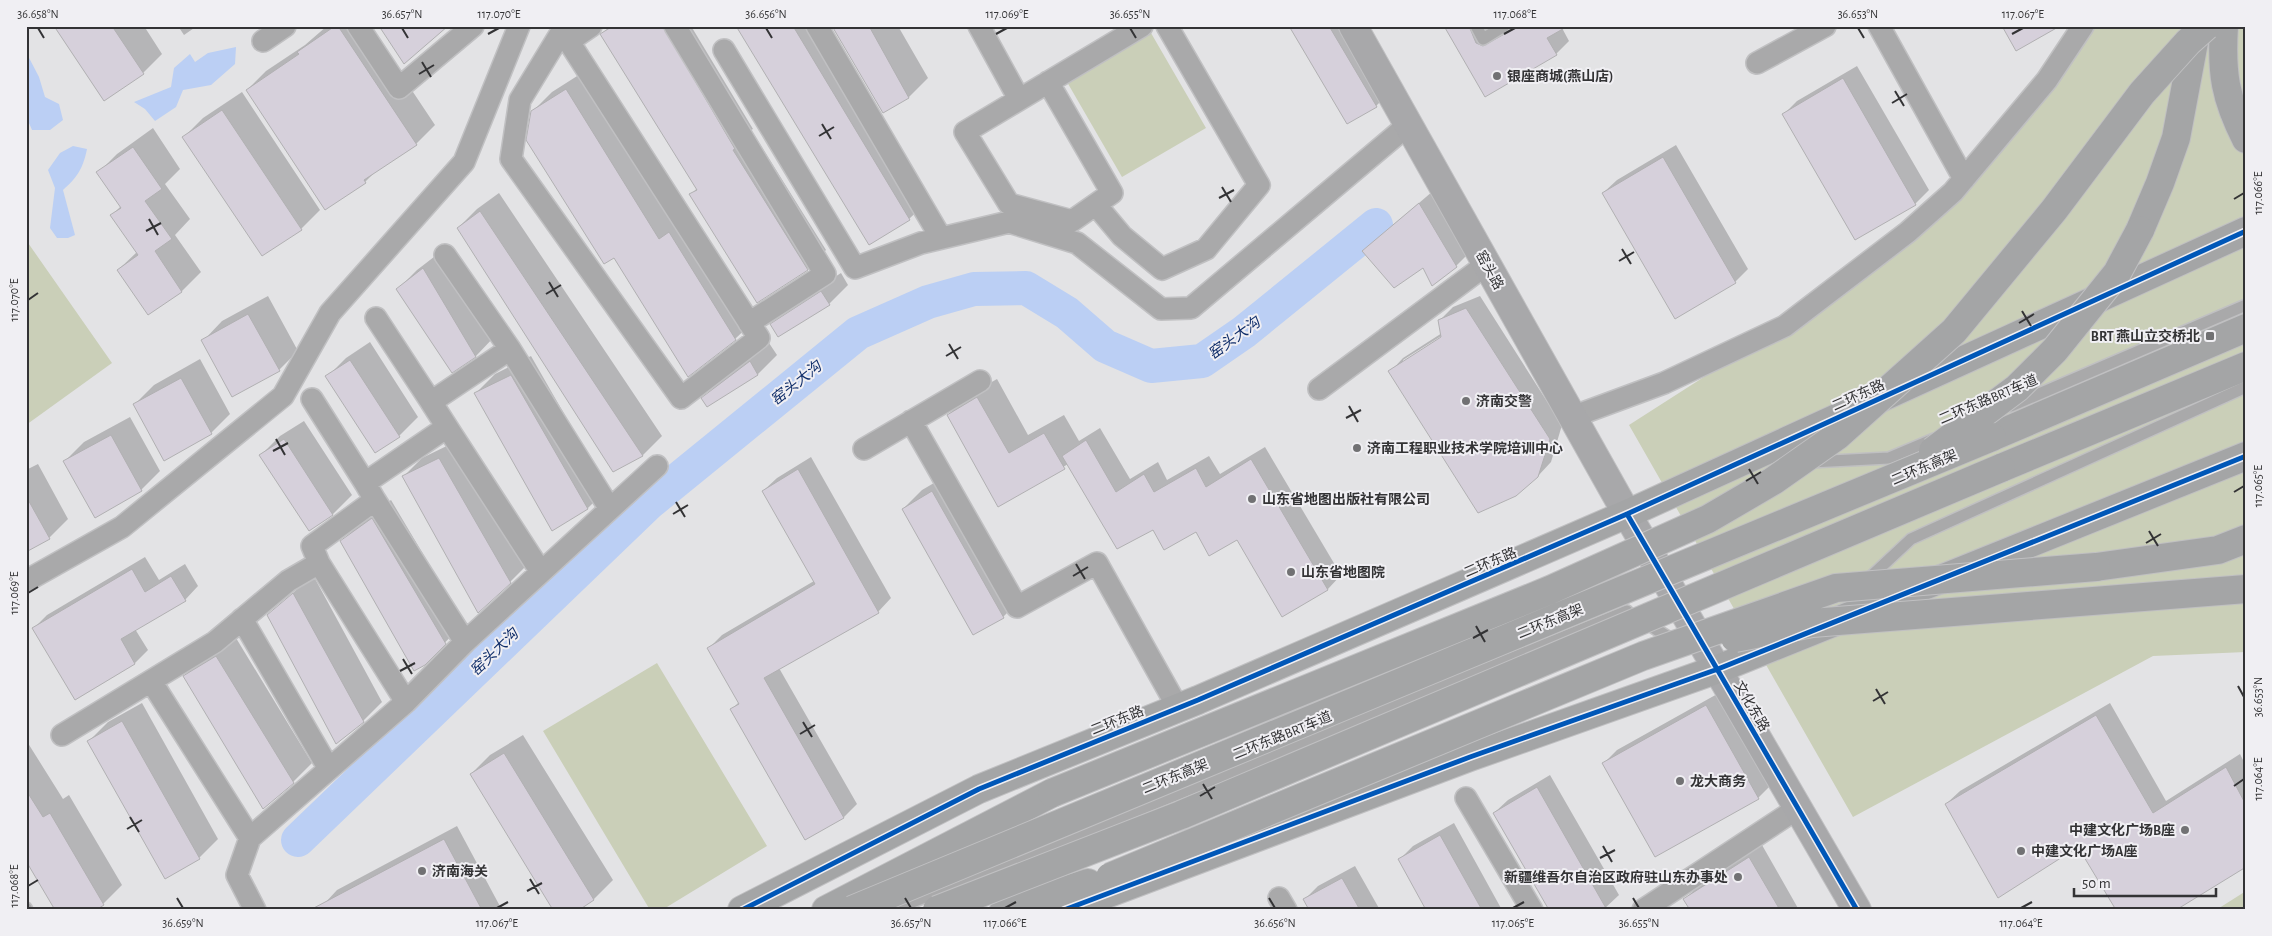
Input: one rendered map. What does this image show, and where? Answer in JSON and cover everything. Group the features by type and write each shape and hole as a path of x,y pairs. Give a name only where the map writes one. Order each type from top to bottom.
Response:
{"highway":[{"path":"1896,478 2017,388 2055,350 2117,273 2140,230 2176,138 2197,26"},
{"path":"826,910 1052,793 1550,590 1708,518 1773,481 1837,436 1954,331 2054,210 2142,93 2188,42 2206,26"},
{"path":"2224,26 2223,74 2230,107 2246,140"},
{"name":"二环东路","path":"742,910 979,789 1627,530 1730,466 2246,231"},
{"name":"二环东高架","path":"852,910 1896,478 2246,328"},
{"path":"936,910 1182,815 2246,366"},
{"path":"1064,910 1470,757 1718,669 2246,456"},
{"path":"1004,910 1110,876 1643,656 1836,588 2096,568 2218,550 2246,539"},
{"path":"1643,656 1812,623 2246,589"}],"main road":[{"name":"窑头路","path":"1353,26 1572,417 1627,530"},
{"name":"文化东路","path":"1627,530 1718,669 1857,910"}],"street":[{"path":"263,41 285,26"},
{"path":"358,26 399,88 473,26"},
{"path":"26,581 122,527 282,396 330,313 464,162 519,26"},
{"path":"565,33 759,338 681,398 512,159 520,100 565,33 591,26"},
{"path":"674,26 825,274 749,323"},
{"path":"816,26 941,238"},
{"path":"979,26 1019,100"},
{"path":"1048,82 1112,193 1072,221 1009,204 965,132 1019,100 1048,82 1142,26"},
{"path":"1096,205 1122,236 1162,269 1206,249 1259,184 1167,26"},
{"path":"1757,64 1825,26"},
{"path":"1879,26 1964,179"},
{"path":"1572,417 1664,383 1785,326 1908,232 1953,192 2047,80 2083,26"},
{"path":"724,50 855,268 941,238 1009,222 1077,243 1161,309 1191,308 1408,124"},
{"path":"445,255 510,349 610,509"},
{"path":"1319,389 1487,264"},
{"path":"376,318 541,572"},
{"path":"431,402 510,349"},
{"path":"864,449 980,382"},
{"path":"312,399 465,642"},
{"path":"911,421 1017,607 1097,563 1178,708"},
{"path":"406,702 319,563 312,546 370,491 447,427"},
{"path":"249,908 237,875 250,838 406,702 465,642 657,466"},
{"path":"62,735 215,642 288,581 319,563"},
{"path":"242,619 329,769"},
{"path":"151,681 250,838"},
{"path":"1466,798 1532,910"},
{"path":"1643,910 1798,808"}],"lane":[{"path":"1476,26 1483,39 1504,26"},
{"name":"二环东路BRT车道","path":"1730,466 1889,458 2246,305"},
{"path":"1809,633 1912,539 2246,387"},
{"path":"1627,530 1627,611 1718,669"},
{"name":"二环东路BRT车道","path":"893,910 1627,611"}],"green space":[{"path":"2079,26 2246,26 2246,652 2153,656 1853,817 1629,425 1829,297 1944,215 2005,136"},
{"path":"1151,33 1206,128 1122,177 1067,82"},
{"path":"26,240 112,363 26,425"},
{"path":"657,663 767,846 662,910 650,910 543,731"},
{"path":"2246,891 2246,910 2216,910"}],"water":[{"path":"236,47 235,64 211,85 183,90 176,107 155,121 145,109 134,102 171,87 174,68 190,54 195,62 208,53"},
{"path":"26,52 39,77 45,97 59,104 63,120 50,130 32,130 26,116"},
{"path":"73,146 87,149 79,172 63,190 75,235 68,238 57,238 50,228 55,188 48,170 60,153"}],"building":[{"path":"54,26 112,26 144,74 104,101"},
{"path":"335,26 338,26 417,145 364,180 366,183 325,210 246,90 299,54 297,52"},
{"path":"379,26 448,26 404,64"},
{"path":"613,26 663,26 735,149 733,150 808,270 757,303 689,194 697,190 600,34"},
{"path":"736,26 793,26 910,220 869,245"},
{"path":"832,26 869,26 909,98 883,113"},
{"path":"1289,26 1329,26 1377,107 1347,124"},
{"name":"银座商城(燕山店)","path":"1444,26 1469,26 1476,43 1483,46 1508,32 1511,26 1568,26 1547,38 1557,55 1485,97"},
{"path":"2002,26 2060,26 2016,51"},
{"path":"1843,78 1916,205 1855,240 1782,114"},
{"path":"566,89 659,239 669,232 736,340 688,377 614,258 604,264 526,140 531,111"},
{"path":"222,110 302,230 262,256 182,137"},
{"path":"133,147 162,189 145,201 172,239 155,251 182,292 148,315 117,270 138,255 110,215 121,208 96,172"},
{"path":"1663,157 1736,283 1675,319 1602,193"},
{"path":"1419,203 1457,267 1432,286 1423,268 1394,288 1362,251"},
{"path":"480,211 643,456 613,472 457,228"},
{"path":"423,268 476,357 452,373 396,289"},
{"path":"821,291 830,305 778,337 770,324"},
{"name":"济南交警","path":"1466,308 1550,439 1538,477 1516,496 1478,513 1388,371 1441,337 1438,320"},
{"path":"248,314 280,371 232,397 201,340"},
{"path":"350,360 400,437 375,453 325,376"},
{"path":"750,361 758,375 707,407 701,398"},
{"path":"511,375 588,509 552,531 474,393"},
{"path":"181,378 212,434 164,461 133,404"},
{"path":"977,397 1009,453 1044,433 1065,469 998,507 947,415"},
{"path":"111,435 142,491 95,518 63,461"},
{"path":"284,439 333,515 309,531 259,455"},
{"path":"1086,440 1116,492 1144,474 1154,492 1196,468 1206,487 1251,459 1328,590 1282,617 1237,540 1209,556 1196,532 1164,550 1153,530 1117,549 1062,456"},
{"path":"439,458 511,583 478,613 402,476"},
{"path":"798,469 879,613 764,678 844,818 805,840 730,709 739,704 707,648 815,584 762,491"},
{"path":"932,491 1004,618 973,635 902,509"},
{"path":"26,496 50,539 26,552"},
{"path":"372,518 446,644 425,665 414,671 340,541"},
{"path":"132,569 145,592 171,576 186,601 121,639 135,664 75,700 32,628"},
{"path":"293,593 364,722 336,744 267,615"},
{"path":"216,656 294,783 263,809 183,676"},
{"name":"龙大商务","path":"1706,705 1759,799 1655,857 1602,763"},
{"path":"2096,715 2153,813 2226,767 2246,805 2246,867 2176,910 2116,910 2078,847 1998,898 1945,804"},
{"path":"122,721 200,859 165,879 87,741"},
{"path":"504,753 594,900 579,910 553,910 470,774"},
{"path":"1537,787 1607,910 1549,910 1493,813"},
{"path":"26,790 43,817 50,813 104,905 96,910 55,910 26,861"},
{"path":"1440,835 1482,910 1426,910 1398,859"},
{"name":"济南海关","path":"444,839 482,910 310,910"},
{"name":"新疆维吾尔自治区政府驻山东办事处","path":"1749,857 1780,910 1690,910 1683,899"},
{"path":"1342,878 1360,910 1309,910 1303,899"}],"waterway":[{"name":"窑头大沟","path":"298,840 649,503 858,333 928,302 974,289 1026,288 1067,313 1105,346 1151,366 1202,361 1244,332 1376,225"}],"cycle path":[{"path":"742,910 979,789 1198,700 1627,514 2246,231"},
{"path":"1064,910 1470,757 1718,669 2246,456"},
{"path":"1627,514 1857,910"}],"place":[{"name":"银座商城(燕山店)","path":"1497,76"},
{"name":"BRT 燕山立交桥北","path":"2210,336"},
{"name":"济南交警","path":"1466,401"},
{"name":"济南工程职业技术学院培训中心","path":"1357,448"},
{"name":"山东省地图出版社有限公司","path":"1252,499"},
{"name":"山东省地图院","path":"1291,572"},
{"name":"龙大商务","path":"1680,781"},
{"name":"中建文化广场B座","path":"2185,830"},
{"name":"中建文化广场A座","path":"2021,851"},
{"name":"济南海关","path":"422,871"},
{"name":"新疆维吾尔自治区政府驻山东办事处","path":"1738,877"}]}
